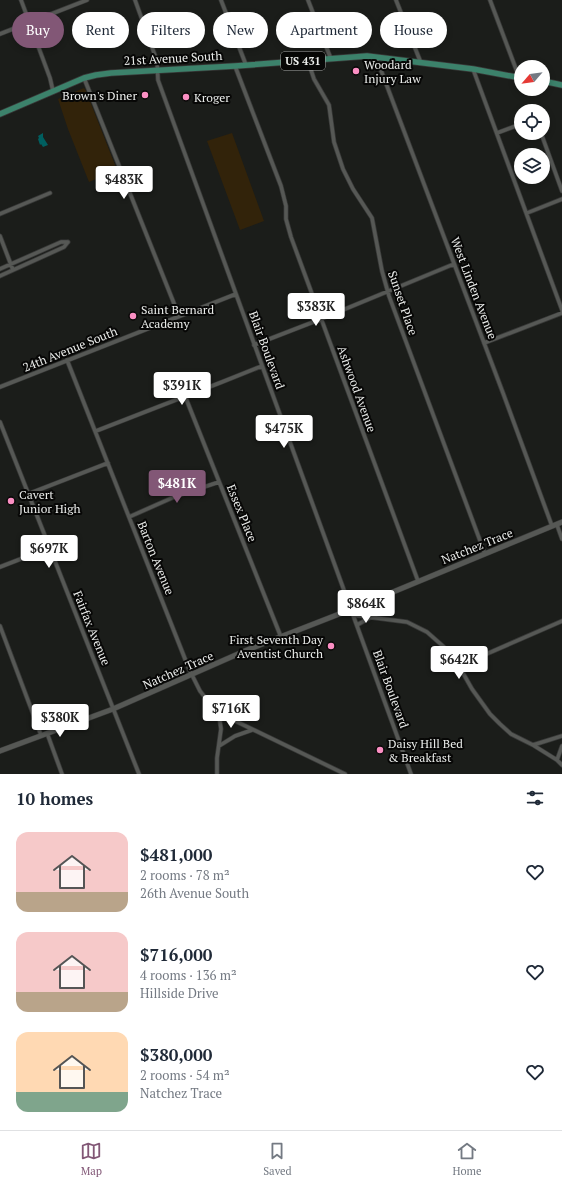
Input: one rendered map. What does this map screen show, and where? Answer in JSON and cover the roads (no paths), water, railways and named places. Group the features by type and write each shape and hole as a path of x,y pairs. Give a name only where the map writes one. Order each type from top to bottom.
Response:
{"main road":[{"name":"21st Avenue South","path":"0,114 84,78 111,73 376,57 473,69 514,76"},
{"path":"550,82 562,85"},
{"name":"Natchez Trace","path":"0,751 113,709 191,674 557,524"}],"street":[{"path":"21,0 26,12"},
{"path":"56,12 87,0"},
{"name":"Blair Boulevard","path":"134,0 157,62 158,80 164,97 411,774"},
{"path":"221,0 246,65"},
{"path":"308,0 331,59"},
{"path":"396,0 421,63"},
{"path":"490,0 514,62"},
{"path":"0,34 12,29"},
{"path":"39,48 53,91"},
{"name":"West Linden Avenue","path":"376,57 484,343 562,539"},
{"name":"Sunset Place","path":"308,61 314,79 329,105 334,142 343,170 353,189 372,218 382,271 388,291 485,554"},
{"name":"Ashwood Avenue","path":"235,66 280,186 286,206 286,219 321,319 418,581"},
{"path":"473,69 562,311 484,343"},
{"path":"84,78 179,316"},
{"path":"497,133 514,127"},
{"path":"544,140 562,191"},
{"path":"0,214 50,193"},
{"path":"527,213 562,199"},
{"path":"0,236 13,270"},
{"path":"0,269 61,242 68,242 64,247 0,276"},
{"path":"254,344 321,319 454,264"},
{"name":"24th Avenue South","path":"0,387 236,294"},
{"name":"Barton Avenue","path":"67,360 191,674 200,692 218,715"},
{"path":"96,431 262,366"},
{"name":"Essex Place","path":"185,396 281,637"},
{"name":"Fairfax Avenue","path":"0,422 139,774"},
{"path":"28,494 108,463"},
{"path":"129,517 174,497 219,482"},
{"path":"0,567 49,548"},
{"path":"366,603 370,612 379,618"},
{"path":"353,615 407,622 427,632 444,647 459,666 472,689 490,714 500,724 511,734 533,745 557,760 562,765"},
{"path":"357,625 371,617"},
{"path":"459,666 562,621"},
{"path":"0,626 41,735"},
{"path":"217,774 217,758 221,729 218,715 227,717 345,774"},
{"path":"219,746 235,736 252,730"},
{"path":"47,733 62,774"},
{"path":"533,745 562,736"},
{"path":"557,760 562,746"}],"water":[{"path":"43,133 43,137 48,145 43,147 41,144 40,145 38,136"}],"place":[{"name":"Woodard Injury Law","path":"356,71"},
{"name":"Brown's Diner","path":"145,95"},
{"name":"Kroger","path":"186,97"},
{"name":"Saint Bernard Academy","path":"133,316"},
{"name":"Cavert Junior High","path":"11,501"},
{"name":"First Seventh Day Aventist Church","path":"331,646"},
{"name":"Daisy Hill Bed & Breakfast","path":"380,750"}]}
